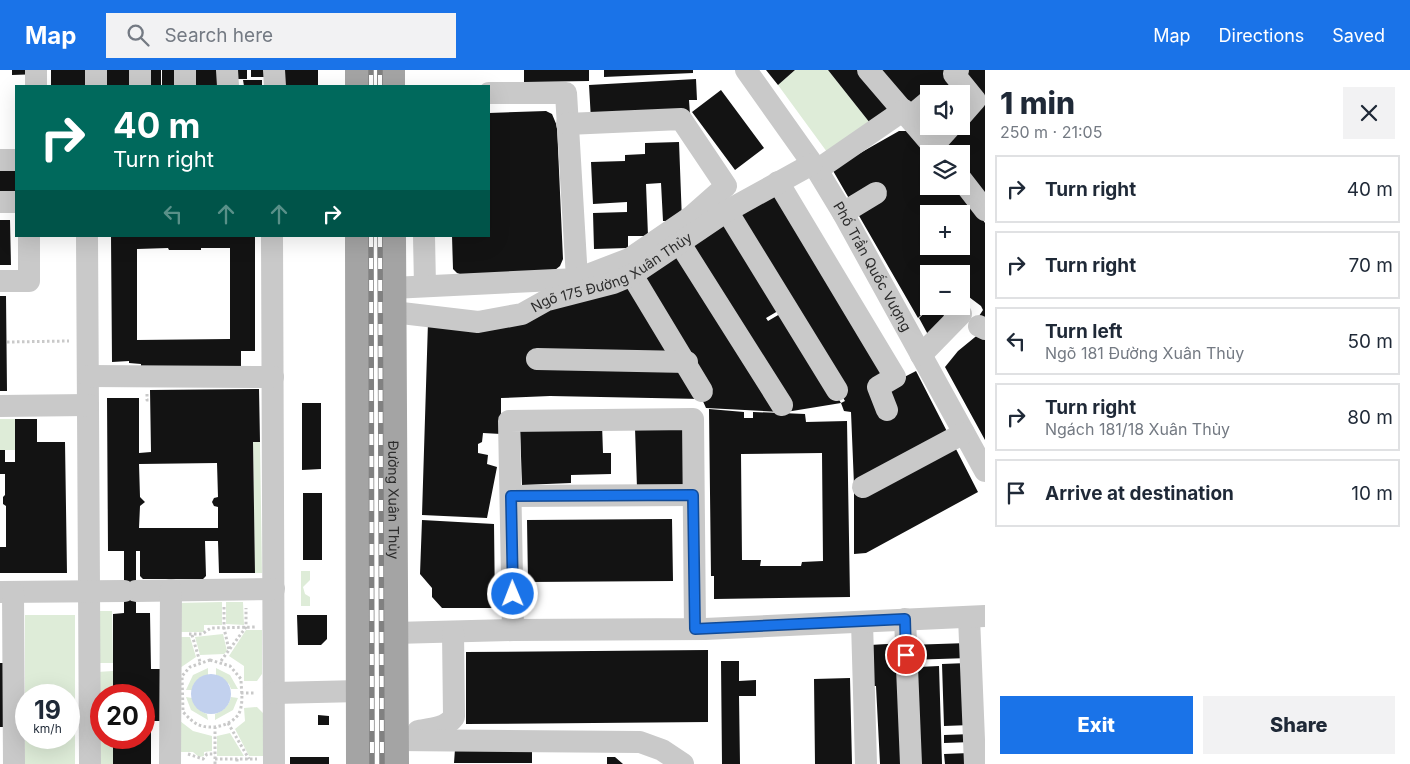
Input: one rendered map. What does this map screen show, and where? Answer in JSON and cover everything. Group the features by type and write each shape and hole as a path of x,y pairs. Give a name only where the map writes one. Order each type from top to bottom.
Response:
{"main road":[{"path":"359,70 359,85"},
{"path":"391,70 392,85"},
{"path":"359,237 360,764"},
{"name":"Đường Xuân Thủy","path":"392,237 395,746"},
{"path":"359,465 393,465"}],"street":[{"path":"36,70 36,85"},
{"path":"96,70 96,85"},
{"path":"140,70 140,85"},
{"path":"185,70 185,85"},
{"path":"227,70 228,85"},
{"path":"274,70 275,85"},
{"name":"Phố Trần Quốc Vượng","path":"746,70 814,167 843,213 985,471"},
{"path":"868,70 932,145"},
{"path":"958,70 954,74 963,85"},
{"path":"490,94 566,93 577,279"},
{"path":"970,93 976,100 970,106"},
{"name":"Ngõ 175 Đường Xuân Thủy","path":"392,300 478,322 522,314 547,300 613,283 632,275 678,242 727,211 778,182 814,167 920,106"},
{"path":"392,300 425,286 577,279 630,259 692,216 726,186 681,119 567,124"},
{"path":"0,160 15,160"},
{"path":"778,182 880,349 895,377 878,387 887,410"},
{"path":"970,191 985,210"},
{"path":"843,213 876,193"},
{"path":"0,202 15,202"},
{"path":"727,211 778,314 837,390"},
{"path":"0,281 29,281 29,237"},
{"path":"87,237 90,764"},
{"path":"272,237 274,761"},
{"path":"424,237 425,286"},
{"path":"678,242 782,405"},
{"path":"632,275 687,362 702,390"},
{"path":"921,355 975,323"},
{"path":"880,349 908,331"},
{"path":"537,359 687,362"},
{"path":"88,376 272,377"},
{"path":"0,406 88,405"},
{"path":"513,630 508,421 643,418 693,419 693,495 700,629"},
{"path":"700,629 708,600 704,420"},
{"path":"863,486 964,433"},
{"path":"511,496 693,495"},
{"path":"14,764 7,592 274,589"},
{"path":"170,759 181,635 171,590"},
{"path":"394,633 453,641 513,630 700,629 977,617 975,764"},
{"path":"905,619 911,764"},
{"path":"862,622 866,764"},
{"path":"395,746 450,723 454,718 453,641"},
{"path":"274,693 360,691"},
{"path":"395,746 640,742 662,750 682,764"}],"path":[{"path":"7,342 88,341"},
{"path":"224,590 224,628 229,651"},
{"path":"221,662 246,627"},
{"path":"181,635 202,634 211,628 274,627"},
{"path":"181,635 200,662"},
{"path":"210,660 221,662 230,666 241,678 241,708 236,717 228,723 215,727 203,726 193,722 183,712 182,676 190,667 200,662 210,660"},
{"path":"228,723 248,759"},
{"path":"215,727 215,764"},
{"path":"170,759 192,754 198,759 203,759 207,754 215,754"},
{"path":"215,759 274,761"},
{"path":"237,759 237,764"}],"green space":[{"path":"795,70 828,70 870,123 827,152 778,85"},
{"path":"0,419 15,419 15,450 0,450"},
{"path":"253,442 260,442 262,573 255,573"},
{"path":"301,571 310,571 310,580 303,587 305,594 310,597 310,606 301,606"},
{"path":"222,602 222,625 204,625 204,632 177,632 177,603"},
{"path":"226,602 243,602 244,625 226,624"},
{"path":"96,611 112,611 113,663 97,663"},
{"path":"25,615 75,615 75,684 25,684"},
{"path":"246,630 262,630 262,674 257,681 244,681 244,666 229,656"},
{"path":"223,634 227,651 224,654 200,655 195,637"},
{"path":"177,637 190,637 196,657 180,668"},
{"path":"208,668 208,675 194,684 192,690 186,690 193,675"},
{"path":"216,668 230,675 238,689 231,689 229,684 216,675"},
{"path":"113,671 113,684 97,684 97,672"},
{"path":"186,697 192,698 197,708 207,714 208,720 191,710"},
{"path":"231,697 238,698 233,710 215,720 215,714 225,708"},
{"path":"257,707 263,713 263,756 249,756 235,729 245,721 244,708"},
{"path":"180,721 193,731 212,736 212,751 204,752 204,756 199,757 193,752 178,752"},
{"path":"230,733 244,756 217,756 217,736"},
{"path":"25,749 75,749 75,764 25,764"},
{"path":"97,749 113,749 113,764 97,764"}],"water":[{"path":"207,674 215,674 222,677 228,683 231,694 228,705 222,711 215,714 207,714 200,711 194,705 191,698 191,690 194,683 200,677"}],"building":[{"path":"12,70 41,70 41,74 12,75"},
{"path":"51,70 91,70 91,85 51,85"},
{"path":"97,70 137,70 138,85 97,85"},
{"path":"141,70 161,70 161,85 142,85"},
{"path":"162,70 183,70 183,85 162,85"},
{"path":"186,70 226,70 218,85 186,85"},
{"path":"230,70 247,70 247,79 230,79"},
{"path":"251,70 266,70 266,77 251,77"},
{"path":"279,70 318,70 318,85 279,85"},
{"path":"524,70 589,70 589,81 524,82"},
{"path":"604,70 693,70 693,73 604,77"},
{"path":"766,70 795,70 778,85"},
{"path":"828,70 862,70 891,106 870,123"},
{"path":"875,70 953,70 958,85 920,85 920,106 912,113"},
{"path":"962,70 985,70 985,198 970,180 970,145 938,144 950,135 970,135 970,85 962,85"},
{"path":"696,79 697,100 689,100 690,115 591,120 589,85"},
{"path":"243,80 262,80 262,85 244,85"},
{"path":"721,90 764,148 735,170 692,112"},
{"path":"546,111 552,114 557,126 563,259 560,266 555,270 483,282 457,273 453,269 452,237 490,237 490,113"},
{"path":"899,131 911,131 922,145 920,145 920,195 966,195 985,223 985,321 979,316 983,310 981,306 970,298 970,265 920,265 921,315 918,318 832,169"},
{"path":"679,142 682,221 663,221 661,183 646,184 648,236 628,236 628,248 594,249 593,213 627,212 627,202 593,204 591,162 625,161 625,155 645,154 645,143"},
{"path":"15,161 15,191 0,191 0,162"},
{"path":"779,190 892,376 881,389 916,371 978,492 866,553 854,554 851,412 844,411 841,403 845,401 734,214"},
{"path":"726,216 783,308 766,318 768,321 785,311 841,403 786,412 685,246"},
{"path":"0,220 10,220 11,265 0,265"},
{"path":"111,237 255,237 255,351 241,351 241,366 141,366 141,364 129,363 129,361 112,362","holes":["201,248 230,248 230,339 137,340 137,249 201,250"]},
{"path":"680,251 781,412 706,408 702,399 550,396 501,398 501,434 483,433 482,442 478,444 478,453 488,455 487,464 497,467 487,518 422,515 428,322 535,310 633,283 684,366 639,281"},
{"path":"0,296 6,296 7,391 0,391"},
{"path":"922,315 944,315 951,324 932,342 919,318"},
{"path":"980,333 985,335 985,440 945,367 958,351"},
{"path":"259,389 260,442 253,442 255,573 219,573 218,541 205,541 206,576 203,579 143,579 140,576 140,551 136,551 136,613 150,613 151,669 162,669 163,721 155,721 155,684 113,684 113,614 124,613 124,551 108,551 107,398 139,398 139,453 151,452 150,390","holes":["217,463 218,497 214,498 212,502 214,506 218,507 218,528 139,528 140,506 145,502 140,497 139,464"]},
{"path":"302,403 321,403 321,469 302,470"},
{"path":"709,409 744,412 744,418 753,418 753,412 805,414 806,422 847,421 850,597 714,599 714,576 711,576","holes":["822,453 823,561 802,562 801,566 760,566 761,560 742,560 741,454"]},
{"path":"15,419 37,419 37,442 65,442 67,573 0,573 0,547 6,547 6,506 3,504 5,474 0,474 0,450 5,450 5,462 15,462"},
{"path":"602,424 603,453 611,453 611,474 571,475 571,483 522,485 520,427"},
{"path":"683,427 685,487 637,488 635,428"},
{"path":"303,493 322,493 322,560 303,560"},
{"path":"672,519 673,581 528,582 527,520"},
{"path":"422,520 494,524 495,608 442,608 432,597 432,588 420,574"},
{"path":"297,615 327,615 327,639 321,645 298,645"},
{"path":"904,643 910,764 880,764 876,686 873,686 870,645"},
{"path":"968,643 969,658 908,660 908,645"},
{"path":"708,650 708,722 466,724 466,652"},
{"path":"721,661 739,661 739,681 756,680 756,696 739,696 740,764 722,764"},
{"path":"0,663 9,663 9,727 0,727"},
{"path":"967,663 971,725 944,726 942,664"},
{"path":"939,666 942,764 915,764 918,667"},
{"path":"850,678 852,764 815,764 814,679"},
{"path":"318,715 329,716 329,725 318,725"},
{"path":"972,734 972,742 944,743 944,735"},
{"path":"113,749 151,749 151,764 113,764"},
{"path":"455,749 532,749 532,763 454,763"},
{"path":"970,753 970,764 945,764 944,754"},
{"path":"290,757 329,757 329,764 290,764"},
{"path":"607,757 615,757 623,764 607,764"}],"railway":[{"path":"371,70 371,85"},
{"path":"380,70 380,85"},
{"path":"371,237 372,764"},
{"path":"380,237 382,764"}],"route":[{"path":"513,594 511,496 693,495 695,629 905,619 906,655"}]}
